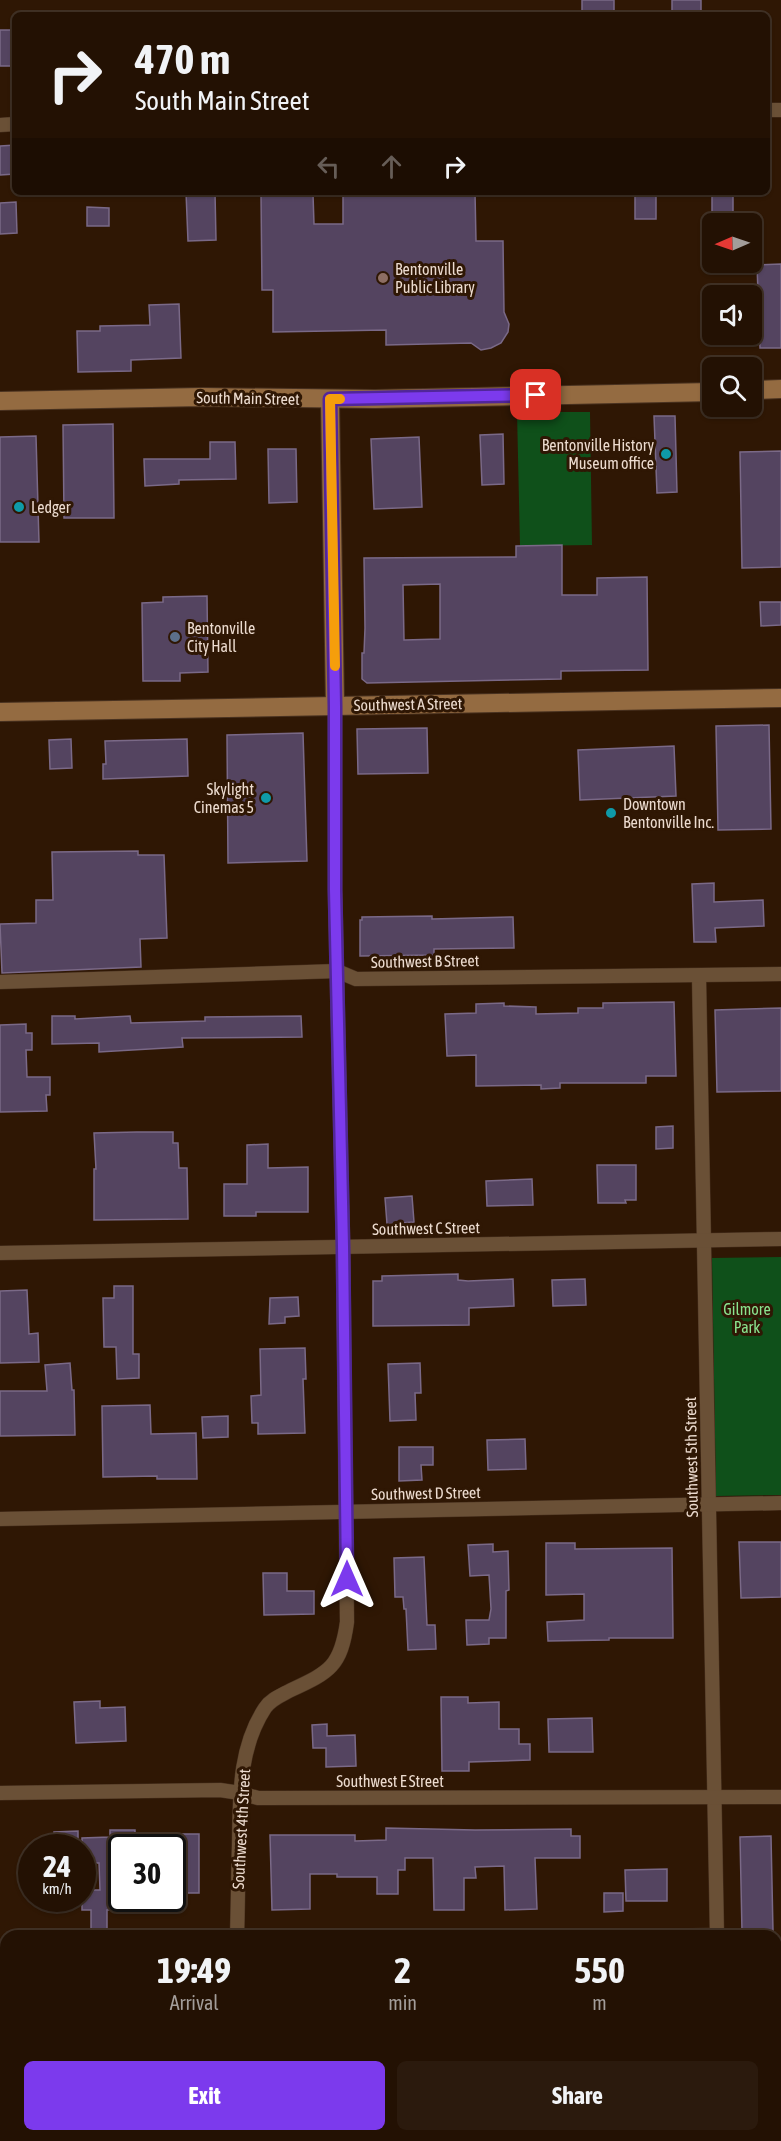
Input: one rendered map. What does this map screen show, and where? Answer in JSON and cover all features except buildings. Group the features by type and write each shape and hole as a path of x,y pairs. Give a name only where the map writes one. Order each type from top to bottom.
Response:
{"street":[{"path":"762,389 781,388"},
{"name":"South Main Street","path":"0,401 201,397 330,399 702,392"},
{"name":"Southwest 4th Street","path":"237,1930 240,1793 246,1751 267,1706 278,1696 326,1671 334,1664 341,1654 347,1622 343,1246 335,890 335,706 330,399"},
{"name":"Southwest A Street","path":"0,712 781,698"},
{"name":"Southwest B Street","path":"0,982 337,971 356,979 540,976 699,977 781,974"},
{"name":"Southwest 5th Street","path":"699,977 717,1930"},
{"name":"Southwest C Street","path":"0,1253 781,1239"},
{"name":"Southwest D Street","path":"0,1519 781,1503"},
{"name":"Southwest E Street","path":"0,1793 220,1790 258,1798 781,1797"}],"green space":[{"path":"517,412 590,412 592,545 520,546"},
{"name":"Gilmore Park","path":"781,1257 781,1495 716,1496 712,1258"}],"slow traffic":[{"path":"335,666 330,399 340,399"}],"place":[{"name":"Bentonville Public Library","path":"383,278"},
{"name":"Bentonville History Museum office","path":"666,454"},
{"name":"Ledger","path":"19,507"},
{"name":"Bentonville City Hall","path":"175,637"},
{"name":"Skylight Cinemas 5","path":"266,798"},
{"name":"Downtown Bentonville Inc.","path":"611,813"}],"route":[{"path":"347,1579 335,890 335,706 330,399 536,395"}]}
